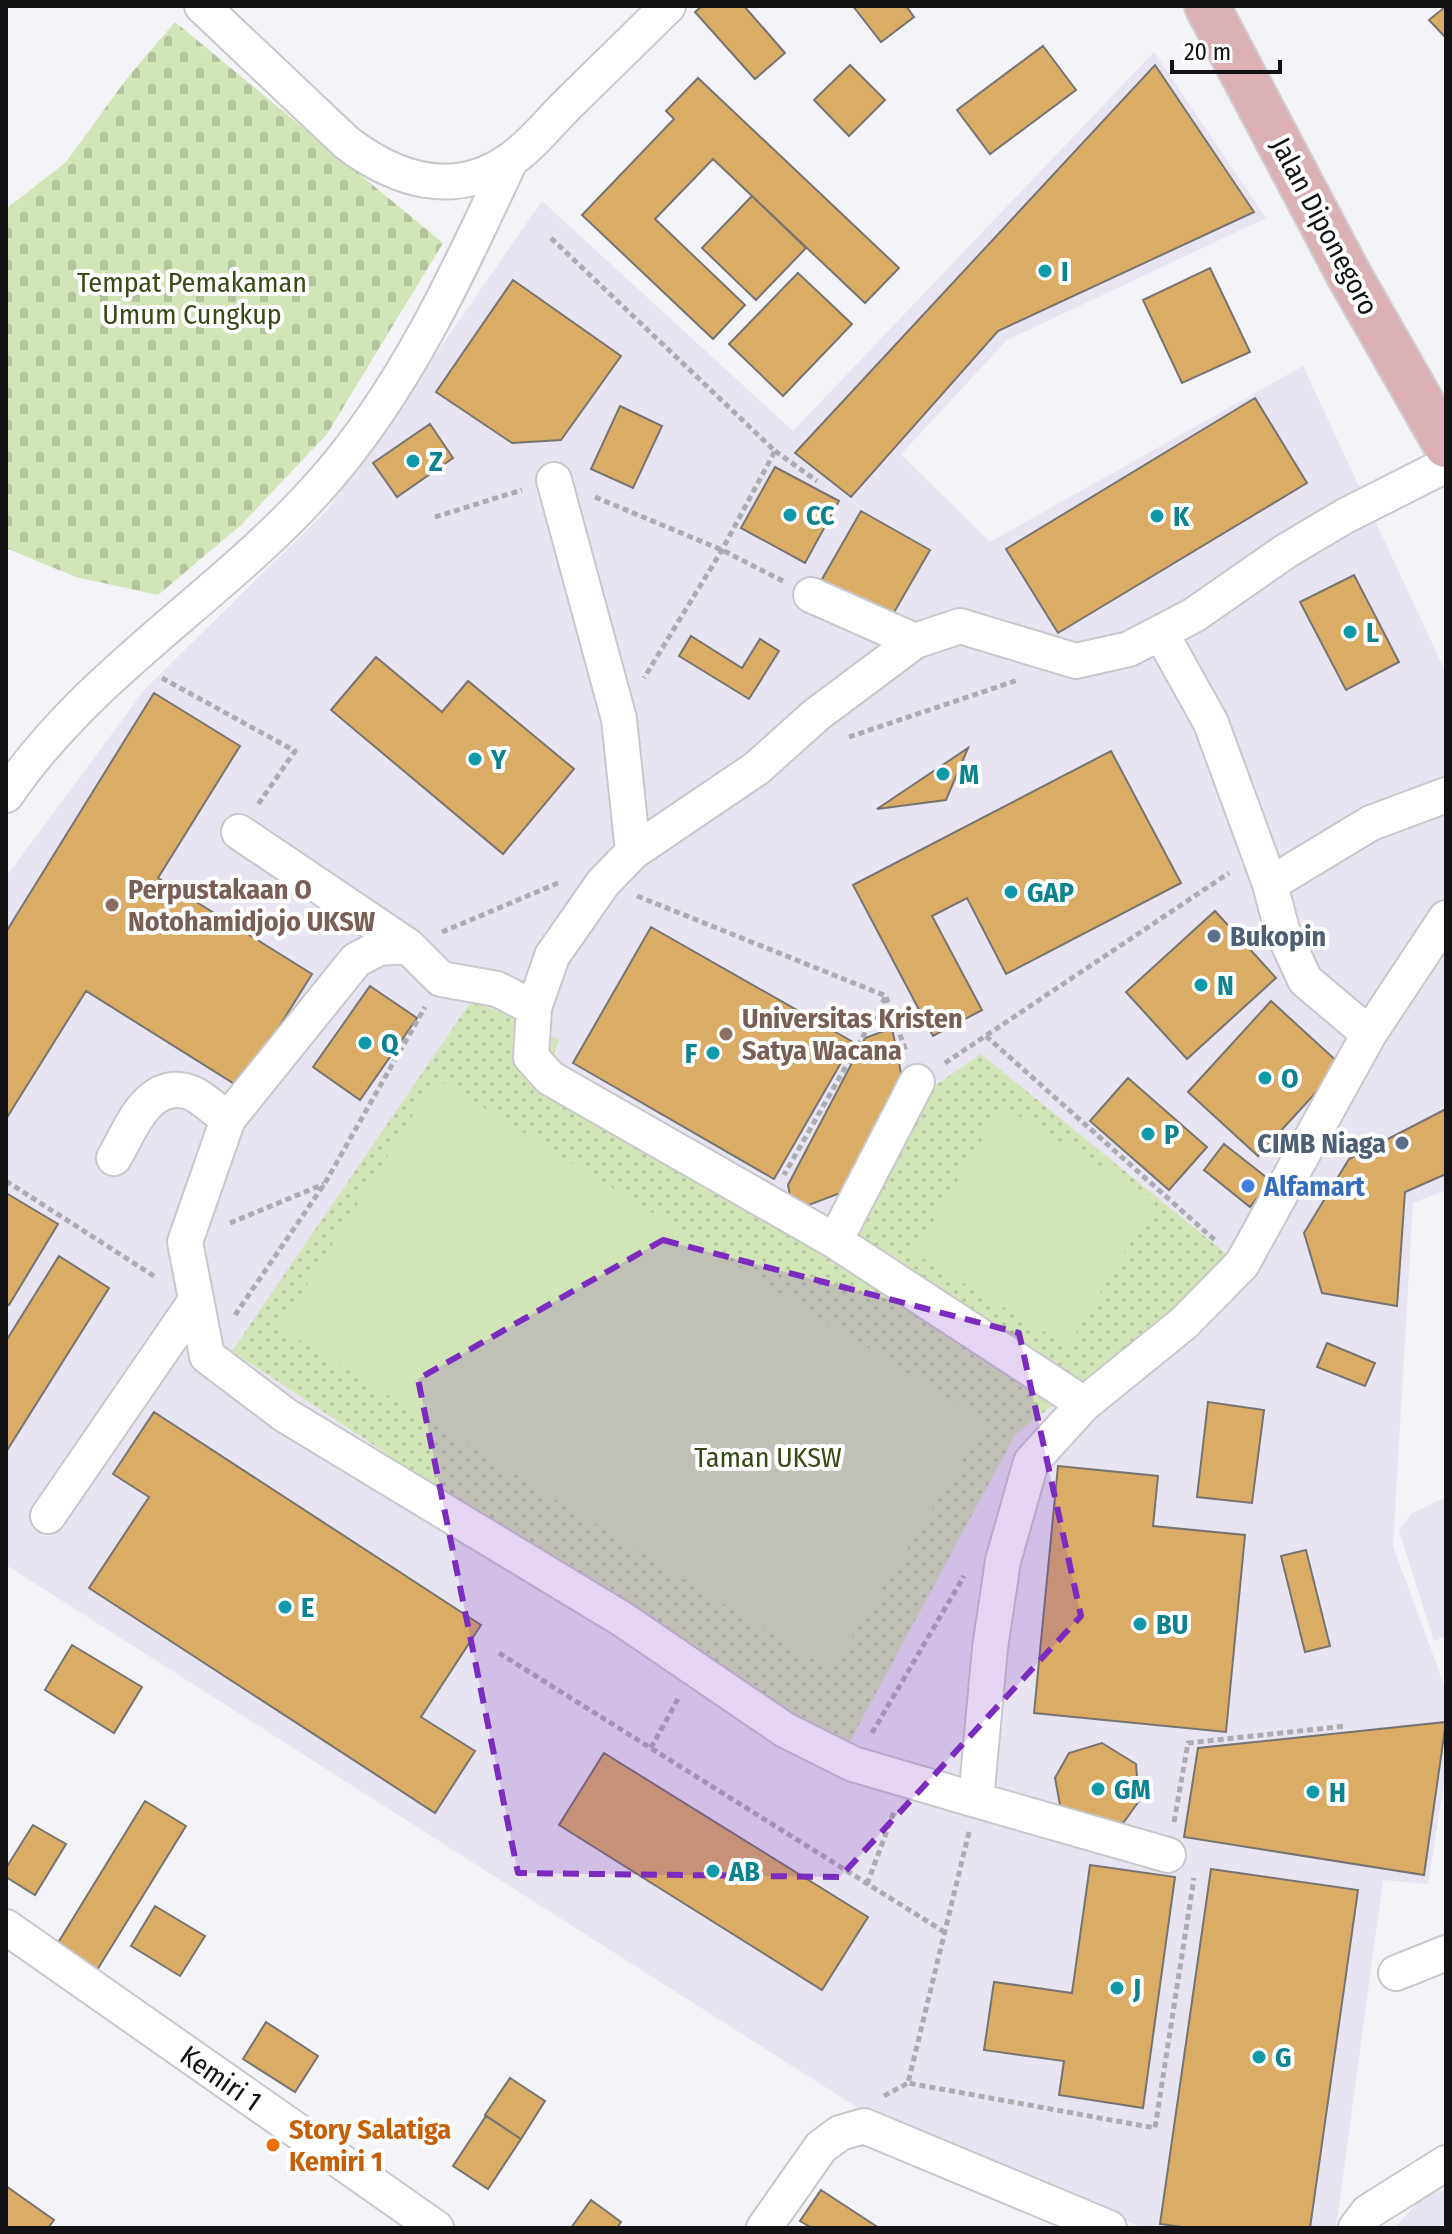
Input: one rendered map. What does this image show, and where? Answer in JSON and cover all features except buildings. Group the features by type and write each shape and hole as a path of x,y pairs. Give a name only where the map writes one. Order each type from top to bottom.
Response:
{"main road":[{"name":"Jalan Diponegoro","path":"1207,6 1350,277 1446,445"}],"street":[{"path":"202,6 347,143 372,162 409,178 441,183 469,180 510,161 668,6"},
{"path":"6,795 25,767 130,660 324,481 375,415 460,268 510,161"},
{"path":"1084,1404 835,1241 550,1078 531,1057 534,1008 552,956 603,883 633,852 757,768 816,715 915,641 960,626 1076,661 1129,649 1162,635 1321,530 1446,465"},
{"path":"554,480 619,719 633,852"},
{"path":"811,595 915,641"},
{"path":"1162,635 1211,723 1265,868 1282,930 1305,980 1369,1034"},
{"path":"1265,868 1371,823 1445,798"},
{"path":"239,832 408,946 441,979 497,989 534,1008"},
{"path":"976,1800 990,1648 1003,1561 1031,1462 1084,1404 1184,1323 1242,1264 1369,1034 1446,918"},
{"path":"408,946 379,948 356,960 228,1119 185,1242 207,1356 285,1415 622,1619 785,1730 853,1764 906,1782 1168,1855"},
{"path":"835,1241 917,1082"},
{"path":"114,1158 148,1100 164,1091 187,1091 228,1119"},
{"path":"48,1516 195,1302"},
{"name":"Kemiri 1","path":"6,1927 436,2228"},
{"path":"1396,1973 1446,1953"},
{"path":"764,2228 821,2147 840,2133 864,2126 1109,2228"},
{"path":"1356,2228 1368,2212 1446,2163"}],"path":[{"path":"551,238 775,451 817,481"},
{"path":"619,719 722,550 775,451"},
{"path":"435,517 554,480 722,550 811,595"},
{"path":"130,660 295,751 239,832"},
{"path":"844,739 1076,661"},
{"path":"603,883 886,996 917,1082 986,1036 1265,868"},
{"path":"408,946 563,881"},
{"path":"207,1356 325,1183 441,979"},
{"path":"768,1204 886,996"},
{"path":"986,1036 1242,1264"},
{"path":"6,1181 195,1302"},
{"path":"185,1242 325,1183"},
{"path":"853,1764 967,1572"},
{"path":"499,1653 946,1933"},
{"path":"651,1748 694,1668"},
{"path":"976,1800 908,2083 1155,2128 1197,1859 1168,1855 1188,1743 1346,1726"},
{"path":"867,1884 906,1782"}],"highlighted area":[{"path":"663,1240 1019,1333 1081,1616 840,1877 518,1873 418,1379"}],"shaded area":[{"name":"Universitas Kristen Satya Wacana","path":"1154,52 1266,218 1007,340 901,454 990,542 1303,366 1446,673 1446,1190 1413,1203 1393,1546 1446,1690 1446,1771 1428,1884 1383,1880 1336,2228 1144,2228 866,2113 6,1565 6,877 145,689 329,508 542,201 793,431"},
{"path":"1446,1497 1446,1636 1434,1641 1399,1531 1411,1514"},
{"path":"1446,2189 1446,2228 1395,2228 1421,2198"}],"green space":[{"name":"Tempat Pemakaman Umum Cungkup","path":"175,22 443,243 327,434 241,525 158,595 76,577 6,548 6,209 66,162 128,77"},
{"name":"Taman UKSW","path":"472,1000 559,1040 543,1085 834,1261 930,1089 981,1054 1235,1261 1015,1435 842,1756 232,1351"},
{"path":"436,1078 987,1422 831,1671 280,1328"},
{"path":"1002,1106 1157,1200 1068,1346 914,1253"}],"place":[{"name":"I","path":"1045,271"},
{"name":"Z","path":"413,461"},
{"name":"CC","path":"790,515"},
{"name":"K","path":"1157,516"},
{"name":"L","path":"1350,632"},
{"name":"Y","path":"475,759"},
{"name":"M","path":"943,774"},
{"name":"GAP","path":"1011,892"},
{"name":"Perpustakaan O Notohamidjojo UKSW","path":"112,905"},
{"name":"Bukopin","path":"1214,936"},
{"name":"N","path":"1201,985"},
{"name":"Universitas Kristen Satya Wacana","path":"726,1034"},
{"name":"Q","path":"365,1043"},
{"name":"F","path":"713,1053"},
{"name":"O","path":"1265,1078"},
{"name":"P","path":"1148,1134"},
{"name":"CIMB Niaga","path":"1402,1143"},
{"name":"Alfamart","path":"1248,1186"},
{"name":"E","path":"285,1607"},
{"name":"BU","path":"1140,1624"},
{"name":"GM","path":"1098,1789"},
{"name":"H","path":"1313,1792"},
{"name":"AB","path":"713,1871"},
{"name":"J","path":"1117,1988"},
{"name":"G","path":"1259,2057"},
{"name":"Story Salatiga Kemiri 1","path":"273,2145"}]}
